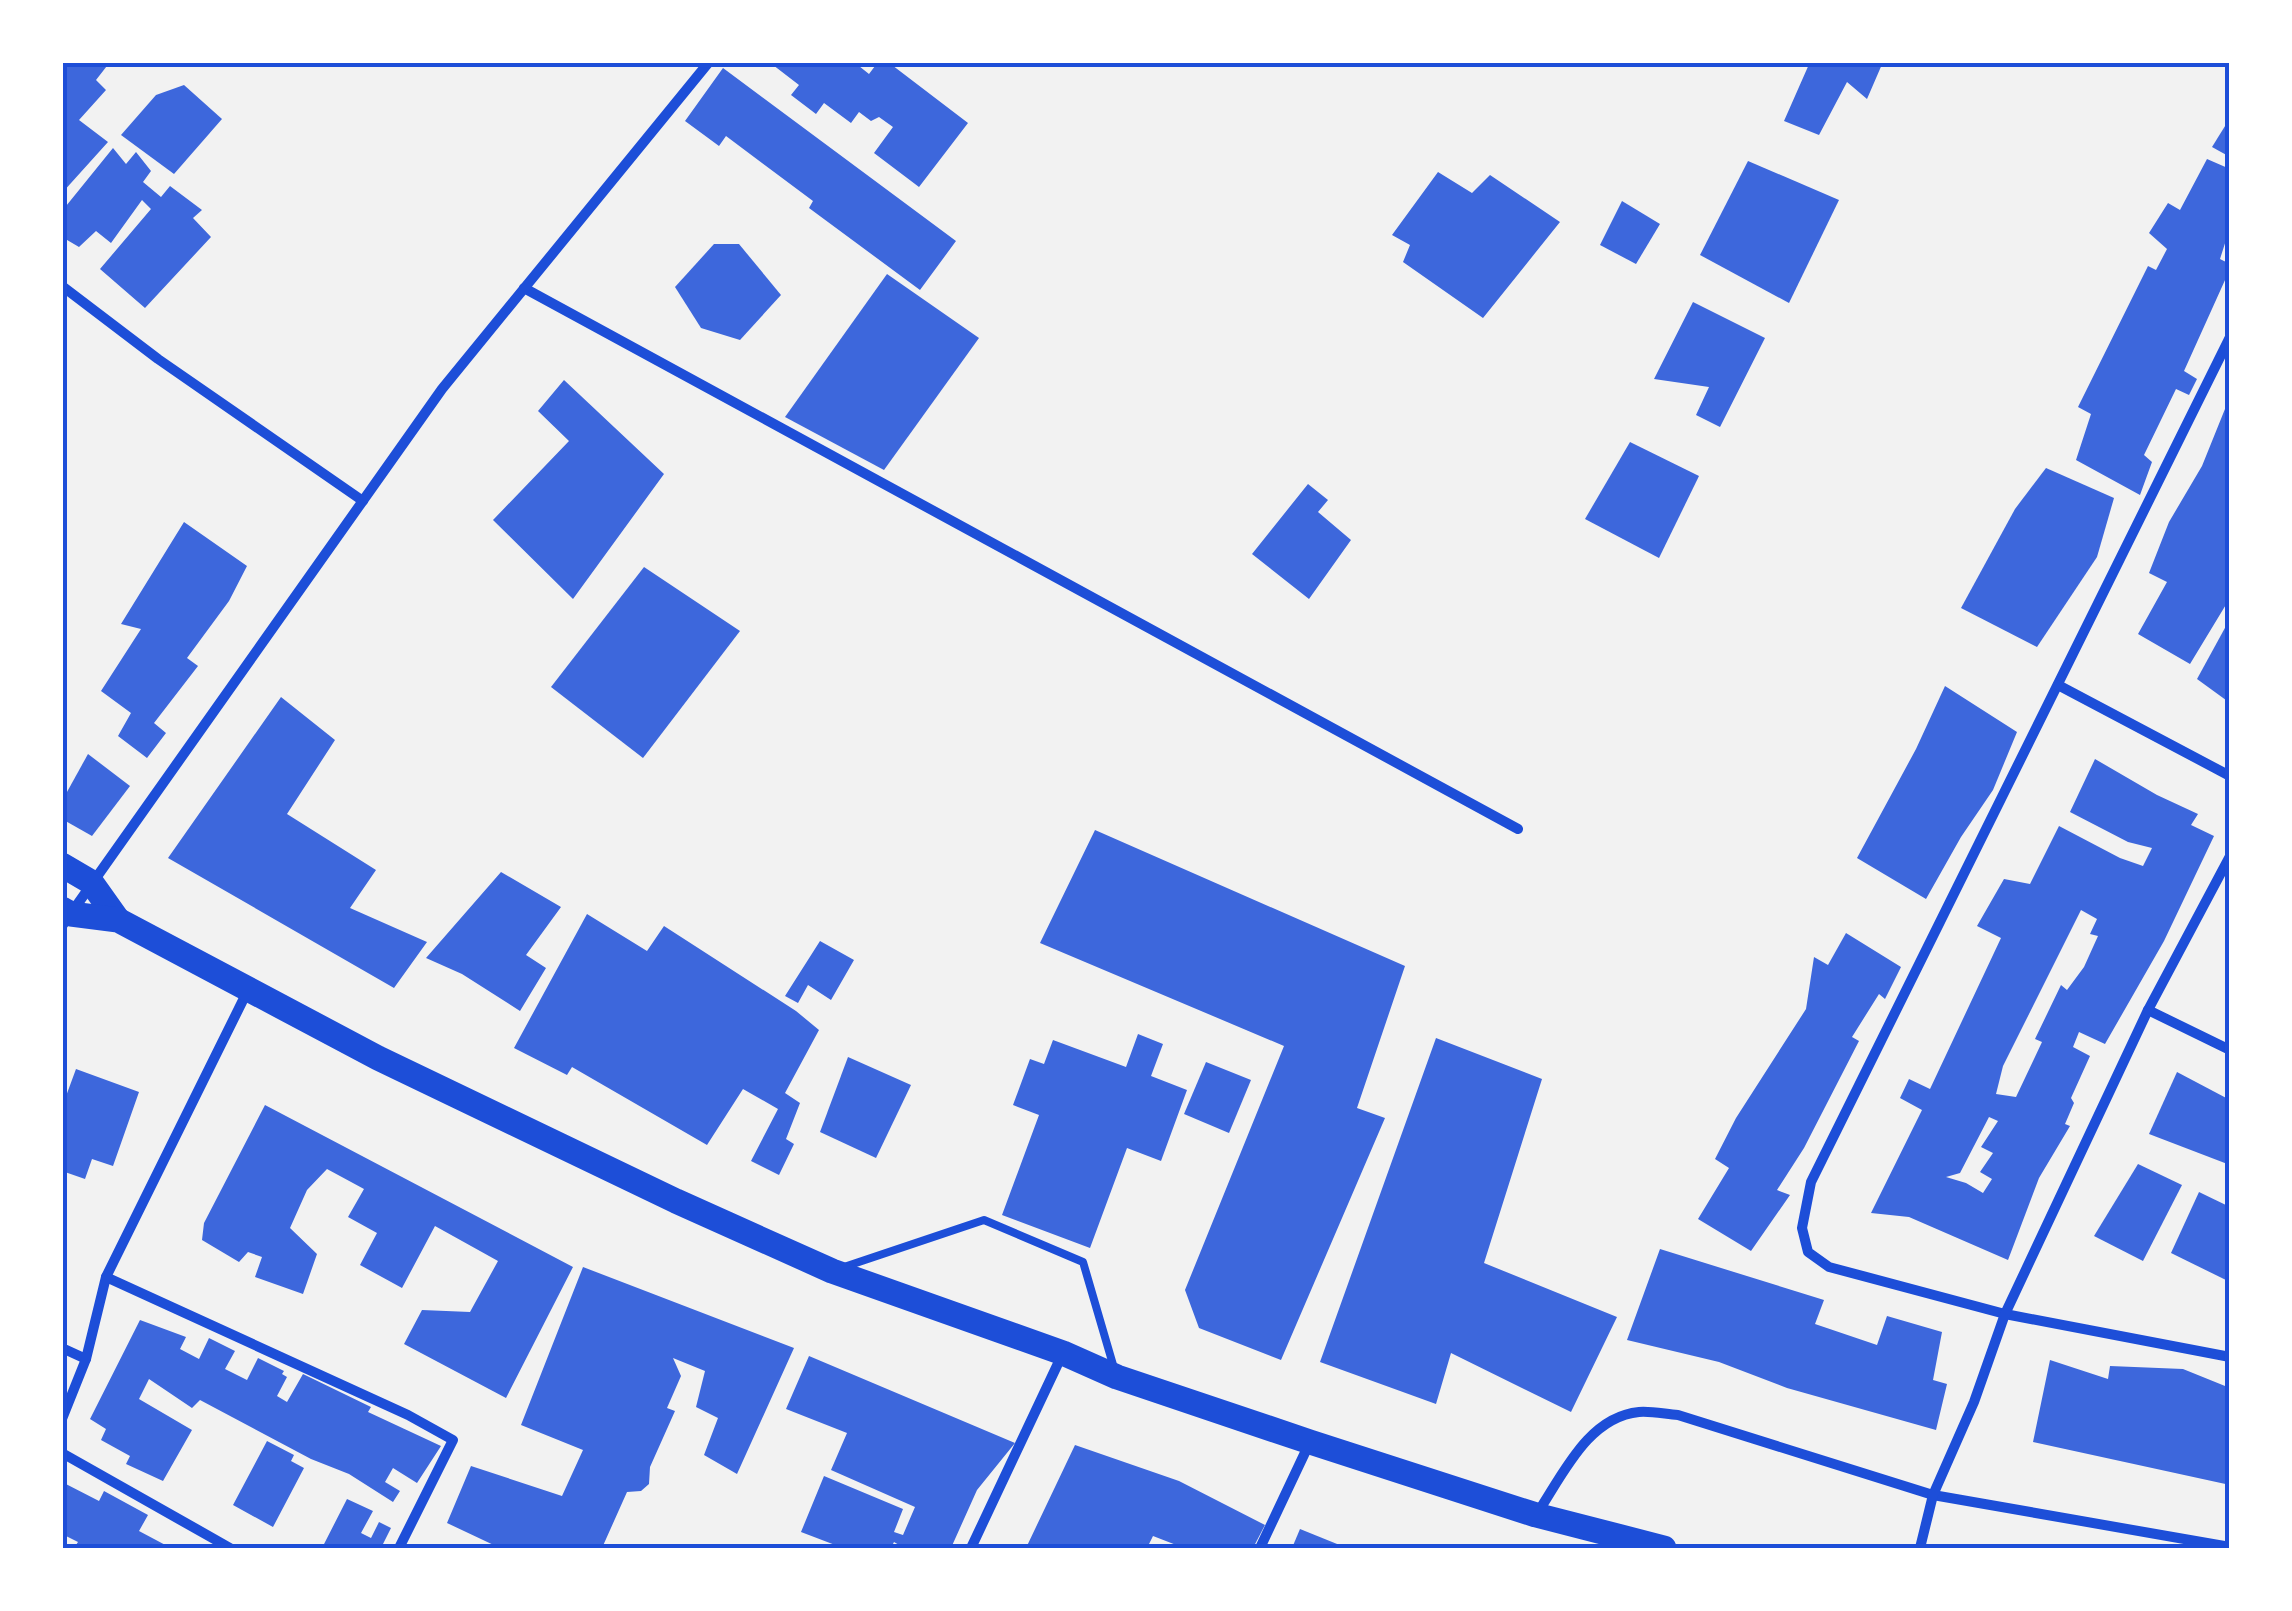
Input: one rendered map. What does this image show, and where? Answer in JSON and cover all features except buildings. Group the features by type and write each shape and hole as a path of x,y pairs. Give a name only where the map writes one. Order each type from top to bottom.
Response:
{"main road":[{"path":"62,865 91,882 118,920"},
{"path":"65,916 118,920 378,1058 593,1162 832,1270 1063,1352 1117,1377 1536,1515 1585,1540 1664,1548"}],"street":[{"path":"65,916 442,389 709,62"},
{"path":"62,286 158,359 364,502"},
{"path":"524,288 1518,830"},
{"path":"2230,337 1811,1182 1802,1228 1808,1252 1829,1267 2005,1314 2230,1357"},
{"path":"2058,685 2230,776"},
{"path":"1920,1548 1933,1495 1974,1402 2005,1314 2148,1010 2230,856"},
{"path":"62,1419 86,1359 106,1277 248,989"},
{"path":"2148,1010 2230,1050"},
{"path":"106,1277 408,1415 453,1440 399,1548"},
{"path":"62,1348 86,1359"},
{"path":"971,1548 1063,1352"},
{"path":"1536,1515 1590,1435 1617,1417 1640,1412 1678,1415 1933,1495 2230,1547"},
{"path":"1260,1548 1310,1442"},
{"path":"62,1453 230,1548"}],"lane":[{"path":"832,1270 984,1220 1083,1262 1117,1377"}]}
